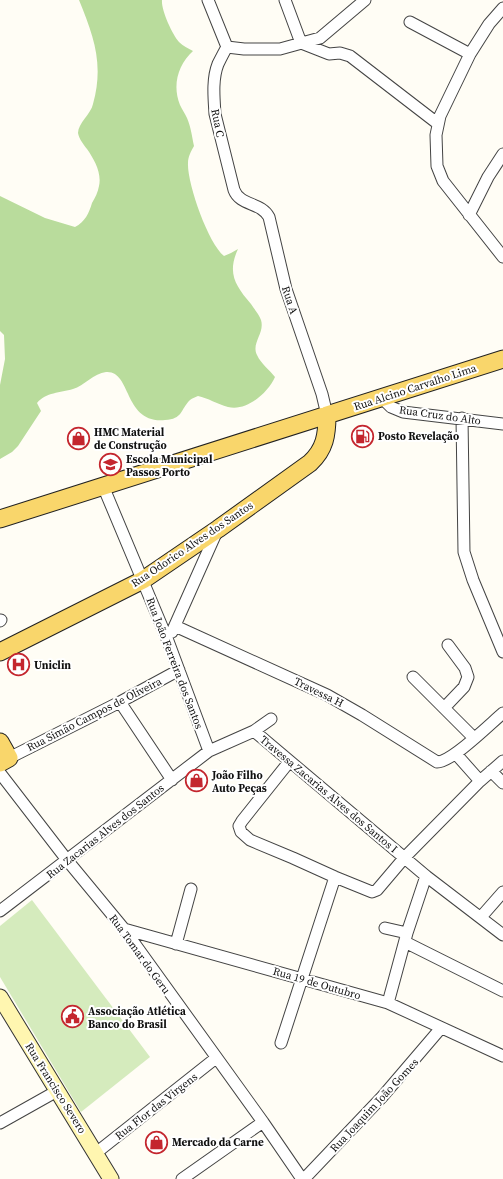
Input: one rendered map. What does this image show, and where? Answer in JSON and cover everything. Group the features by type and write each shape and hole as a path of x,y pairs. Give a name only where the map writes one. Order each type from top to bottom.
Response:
{"main road":[{"name":"Rua Alcino Carvalho Lima","path":"0,519 503,359"},
{"name":"Rua Odorico Alves dos Santos","path":"0,652 143,580 218,528 316,456 325,442 327,415"},
{"path":"0,742 4,761"}],"street":[{"path":"208,0 227,47 244,49 280,49 320,38 365,0"},
{"path":"285,0 301,43 329,54 340,53 350,56 437,123"},
{"path":"503,8 489,24 470,54 437,123 436,135 437,166 448,189 503,257"},
{"path":"410,22 470,54"},
{"name":"Rua C","path":"227,47 218,63 216,74 215,109 234,190 240,198"},
{"path":"469,215 488,178 503,154"},
{"name":"Rua A","path":"240,198 264,209 269,217 286,289 322,394 327,415"},
{"name":"Rua Cruz do Alto","path":"382,398 391,408 396,410 415,414 462,418 503,424"},
{"path":"462,418 464,552 473,580 503,652"},
{"name":"Rua João Ferreira dos Santos","path":"103,486 168,641 209,751"},
{"path":"168,641 218,528"},
{"name":"Travessa H","path":"175,626 327,695 434,760 441,762 456,754 503,713"},
{"path":"444,708 464,687 468,677 465,668 448,645"},
{"name":"Rua Simão Campos de Oliveira","path":"4,761 179,670"},
{"path":"413,677 474,738"},
{"path":"120,702 172,780"},
{"path":"254,731 272,719"},
{"name":"Travessa Zacarias Alves dos Santos I","path":"209,751 254,731 426,876 503,935"},
{"name":"Rua Zacarias Alves dos Santos","path":"0,911 209,751"},
{"path":"456,754 480,781"},
{"path":"289,762 242,821 239,826 241,832 250,840 370,892 374,892 480,781 503,761"},
{"path":"491,771 503,784"},
{"name":"Rua Tomar do Geru","path":"0,773 67,860 124,929 303,1179"},
{"path":"388,1003 406,938 426,876"},
{"path":"281,1043 335,877"},
{"path":"176,944 191,889"},
{"path":"481,917 503,892"},
{"path":"385,928 503,991"},
{"name":"Rua 19 de Outubro","path":"124,929 388,1003 503,1056"},
{"name":"Rua Francisco Severo","path":"0,997 111,1179"},
{"name":"Rua Joaquim João Gomes","path":"303,1179 382,1098 441,1028"},
{"name":"Rua Flor das Virgens","path":"96,1153 216,1058"},
{"path":"0,1123 57,1091"},
{"path":"182,1179 263,1122"}],"green space":[{"path":"79,0 162,0 165,16 176,38 184,46 193,51 180,69 177,83 178,98 188,121 194,146 188,161 191,184 205,226 218,249 224,256 238,249 233,265 234,278 237,285 261,320 262,325 256,351 261,361 275,377 262,395 256,400 242,407 228,407 198,396 190,400 178,416 165,420 151,419 142,414 135,406 120,379 114,374 106,372 102,373 77,387 54,393 41,399 37,403 41,411 18,446 12,452 0,459 0,385 5,359 4,335 0,331 0,196 45,218 75,227 86,217 96,195 100,181 97,166 80,140 78,133 80,126 92,108 98,76 96,51 93,39"},
{"name":"Associação Atlética Banco do Brasil","path":"32,900 150,1057 81,1112 0,977 0,926"}],"place":[{"name":"Posto Revelação","path":"363,436"},
{"name":"HMC Material de Construção","path":"78,438"},
{"name":"Escola Municipal Passos Porto","path":"110,465"},
{"name":"Uniclin","path":"18,665"},
{"name":"João Filho Auto Peças","path":"197,781"},
{"name":"Associação Atlética Banco do Brasil","path":"72,1017"},
{"name":"Mercado da Carne","path":"157,1142"}]}
